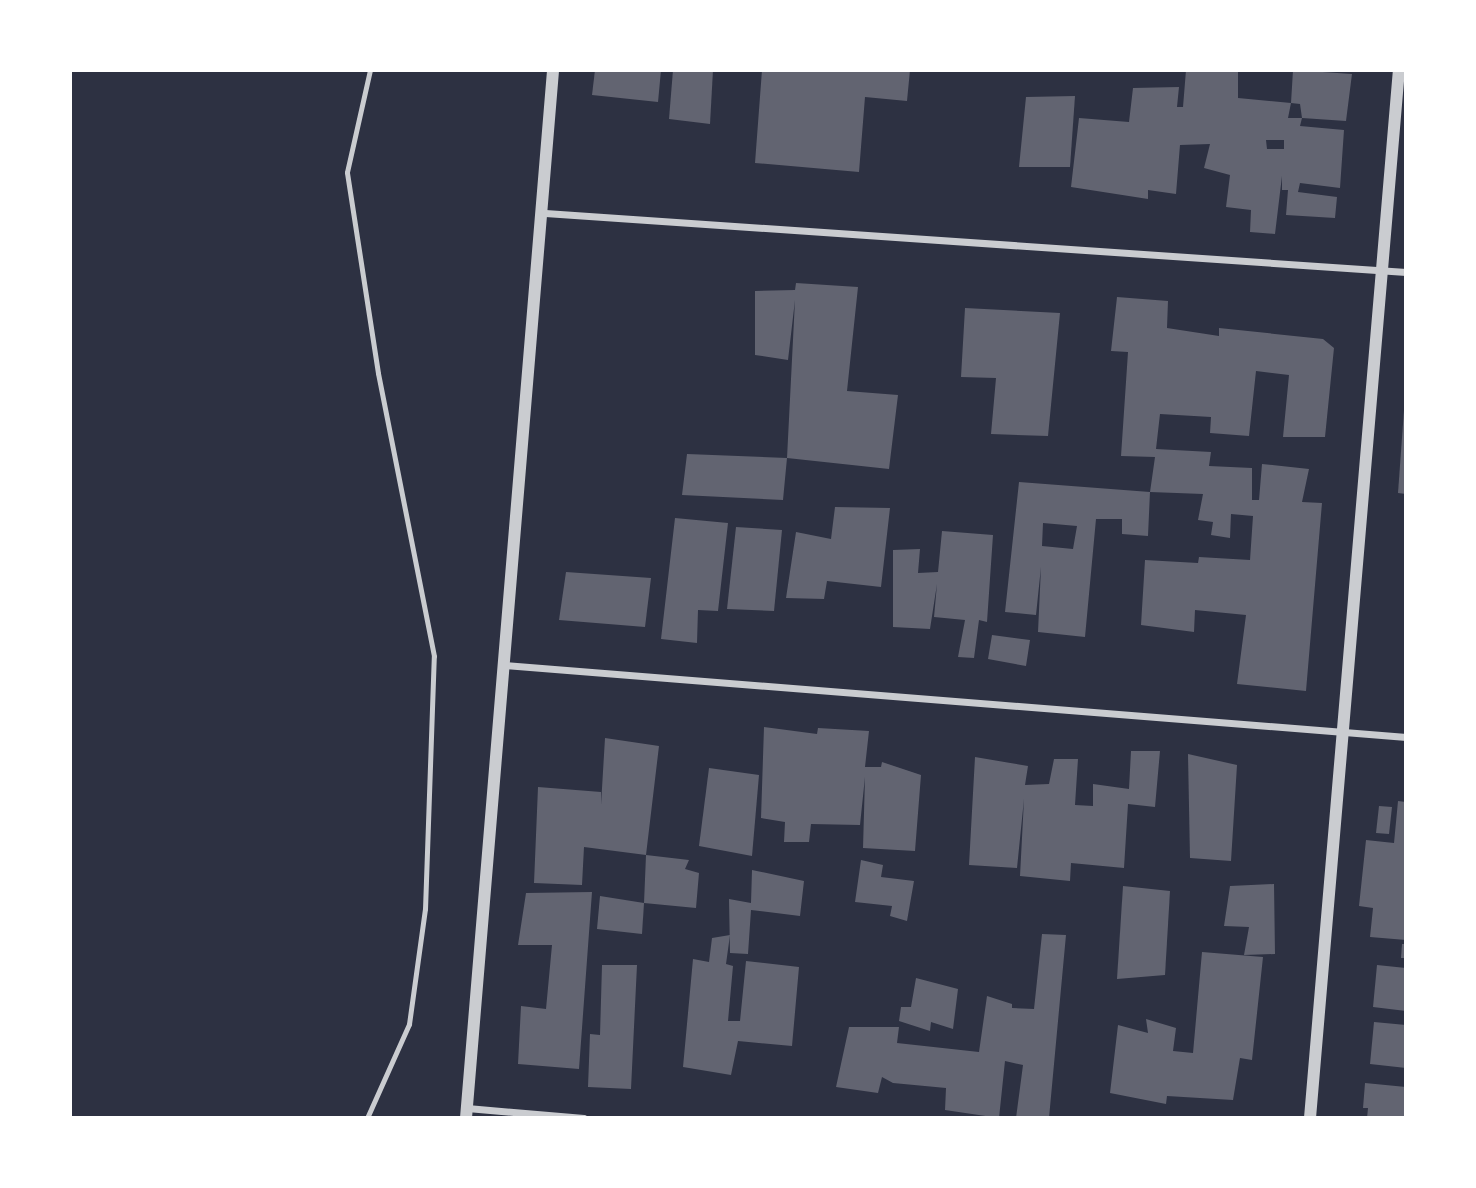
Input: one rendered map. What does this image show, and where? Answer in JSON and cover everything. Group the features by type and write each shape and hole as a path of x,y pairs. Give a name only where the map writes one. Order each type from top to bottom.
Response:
{"street":[{"path":"553,70 545,212 467,1113 584,1118"},
{"path":"1310,1118 1399,70"},
{"path":"545,212 1406,272"},
{"path":"504,665 1406,737"}],"lane":[{"path":"367,1118 403,1042 411,1011 425,909 434,656 378,373 347,172 370,70"}],"building":[{"path":"595,70 661,70 658,102 592,95"},
{"path":"673,70 713,70 710,124 669,119"},
{"path":"762,70 910,70 907,101 865,97 859,172 755,163"},
{"path":"1186,70 1238,70 1238,98 1291,103 1288,118 1302,118 1300,126 1344,130 1340,188 1300,183 1298,192 1337,197 1335,218 1286,215 1288,190 1282,190 1282,176 1275,234 1250,232 1251,210 1226,207 1230,175 1204,168 1210,144 1180,145 1176,194 1148,190 1148,199 1071,187 1079,118 1129,122 1133,88 1179,87 1177,107 1183,107","holes":["1266,140 1284,140 1284,149 1267,149"]},
{"path":"1293,70 1352,74 1346,121 1302,118 1300,104 1291,103"},
{"path":"1075,96 1070,167 1019,167 1026,97"},
{"path":"796,283 858,287 847,391 898,395 889,469 787,458 795,300 788,360 755,355 755,291 795,290"},
{"path":"1117,297 1168,301 1167,328 1219,336 1219,328 1323,339 1334,348 1325,437 1283,437 1289,375 1256,371 1249,436 1210,433 1211,417 1160,414 1156,449 1211,452 1209,466 1252,468 1252,500 1259,500 1262,464 1309,469 1302,502 1322,503 1306,691 1237,684 1246,615 1195,610 1194,632 1141,625 1145,560 1198,563 1199,557 1250,560 1253,516 1231,514 1230,538 1211,535 1213,522 1198,520 1203,494 1150,492 1155,457 1121,456 1128,352 1111,351"},
{"path":"965,308 1060,313 1048,436 991,434 996,378 961,377"},
{"path":"1406,410 1406,494 1398,493"},
{"path":"687,454 787,458 783,500 682,495"},
{"path":"1019,482 1150,492 1148,536 1122,534 1122,519 1096,519 1085,637 1038,632 1041,567 1036,615 1005,612","holes":["1043,523 1077,526 1073,549 1042,546"]},
{"path":"835,507 890,508 881,587 827,581 824,599 786,598 796,532 831,539"},
{"path":"675,518 728,523 718,611 698,610 697,643 661,639"},
{"path":"736,527 782,530 774,611 727,609"},
{"path":"942,531 993,535 987,622 979,620 974,658 958,657 965,620 934,617 937,584 930,629 893,627 893,550 920,549 918,573 938,572"},
{"path":"566,572 651,578 645,627 559,620"},
{"path":"992,635 1030,640 1026,666 988,659"},
{"path":"764,727 817,734 818,728 869,731 865,767 881,767 882,762 921,775 915,851 863,848 865,777 860,825 811,824 809,842 784,842 785,822 761,818"},
{"path":"605,738 659,746 646,855 584,847 582,885 534,883 538,787 601,792 601,805"},
{"path":"1131,751 1160,751 1155,807 1128,804 1124,868 1071,863 1070,881 1020,876 1024,799 1017,868 969,865 975,757 1028,766 1025,785 1049,784 1054,759 1078,759 1075,805 1093,806 1093,784 1129,789"},
{"path":"1188,754 1237,765 1231,861 1190,858"},
{"path":"709,768 759,775 752,856 699,846"},
{"path":"1398,801 1406,802 1406,940 1370,937 1373,908 1359,906 1366,840 1394,843"},
{"path":"1379,806 1392,807 1389,834 1376,833"},
{"path":"646,855 689,860 685,869 699,873 696,908 644,903"},
{"path":"861,860 883,865 881,877 914,881 907,921 890,916 892,906 855,902"},
{"path":"752,870 804,881 800,916 751,910 748,954 730,953 729,899 751,903"},
{"path":"1274,884 1275,954 1244,955 1249,927 1224,926 1230,886"},
{"path":"1123,886 1170,891 1165,975 1117,979"},
{"path":"592,892 579,1069 518,1064 521,1006 546,1009 552,945 518,945 526,893"},
{"path":"600,896 644,903 642,934 597,929"},
{"path":"1042,934 1066,935 1049,1118 1016,1118 1023,1065 1005,1061 999,1118 945,1110 946,1088 893,1083 882,1077 878,1093 836,1087 849,1027 899,1027 897,1043 979,1052 987,996 1012,1004 1012,1008 1034,1009"},
{"path":"730,935 726,964 733,966 728,1021 740,1021 746,961 799,967 792,1046 738,1041 731,1075 683,1067 693,959 709,962 712,938"},
{"path":"1402,944 1406,944 1406,958 1401,958"},
{"path":"1202,952 1263,957 1252,1060 1240,1058 1233,1100 1167,1096 1166,1104 1110,1093 1118,1025 1148,1033 1146,1019 1176,1028 1173,1051 1193,1053"},
{"path":"602,965 637,965 631,1089 588,1087 590,1034 600,1035"},
{"path":"1377,965 1406,968 1406,1011 1373,1007"},
{"path":"916,978 958,989 953,1029 931,1022 930,1031 899,1021 901,1007 911,1007"},
{"path":"1374,1022 1406,1025 1406,1068 1370,1064"},
{"path":"1365,1083 1406,1087 1405,1118 1367,1118 1368,1108 1363,1108"}]}
